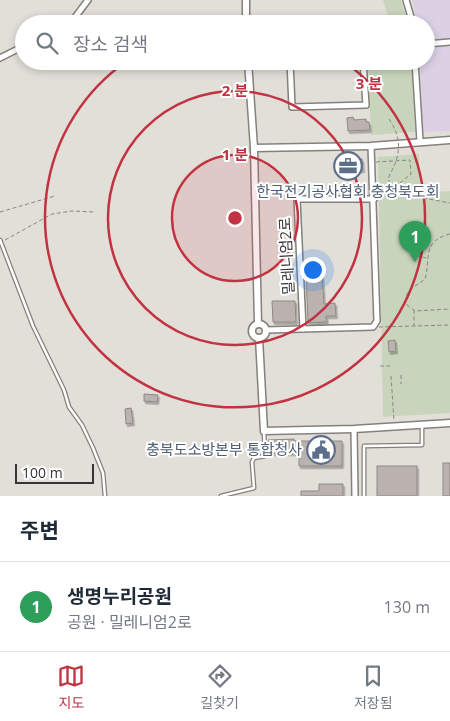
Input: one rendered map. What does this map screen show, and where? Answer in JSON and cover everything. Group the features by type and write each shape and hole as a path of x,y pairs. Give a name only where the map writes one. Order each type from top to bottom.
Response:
{"street":[{"path":"77,15 88,0"},
{"path":"246,0 246,15"},
{"path":"406,0 410,15"},
{"path":"435,43 450,42"},
{"path":"0,58 15,50"},
{"path":"249,70 254,148 258,324"},
{"path":"290,70 292,107 366,105 364,70"},
{"path":"416,70 420,141"},
{"path":"254,148 371,146 450,140"},
{"path":"266,330 373,327 377,321 371,146"},
{"name":"밀레니엄2로","path":"303,329 297,199 374,199"},
{"path":"258,324 264,326 266,330 265,335 259,338 254,337 251,330 253,326 258,324"},
{"path":"259,338 264,431 354,429 450,423"},
{"path":"354,429 354,496"}],"lane":[{"path":"0,241 33,326 64,390 69,407 82,425 103,473 105,496"},
{"path":"364,496 364,446 422,445 422,424"},
{"path":"221,496 254,488 252,462 254,458 265,456 264,431"}],"path":[{"path":"389,119 399,138 400,147 398,157 388,179 392,185"},
{"path":"372,163 410,160 411,174 399,183 386,188 373,187"},
{"path":"399,183 408,194 450,203"},
{"path":"0,212 56,196"},
{"path":"0,241 26,230 52,214 95,212"},
{"path":"450,234 439,238 432,245 427,258 425,279 407,292 406,302 414,310 450,309"},
{"path":"415,238 415,255 427,258"},
{"path":"414,310 414,327"},
{"path":"373,327 450,325"},
{"path":"380,366 390,366"},
{"path":"401,375 401,384"},
{"path":"391,376 394,426"}],"shaded area":[{"path":"412,0 450,0 450,131 423,132 420,70 435,70 435,15 416,15"}],"green space":[{"path":"383,0 401,0 405,15 387,15"},
{"path":"368,70 412,70 415,132 371,135"},
{"path":"419,154 420,193 450,191 450,413 383,417 378,157"}],"building":[{"path":"353,117 354,120 366,119 366,122 369,122 370,130 348,131 347,118"},
{"path":"362,159 363,170 336,171 336,160"},
{"path":"306,275 322,275 324,304 335,303 336,316 326,316 327,322 308,323"},
{"path":"272,301 295,301 296,322 273,322"},
{"path":"395,340 396,351 389,352 388,341"},
{"path":"144,394 158,395 157,402 144,401"},
{"path":"131,408 133,423 126,424 125,409"},
{"name":"충북도소방본부 통합청사","path":"294,439 294,441 342,441 342,466 299,466 299,453 268,453 268,440"},
{"path":"443,463 450,463 450,496 443,496"},
{"path":"377,466 417,466 417,496 377,496"},
{"path":"319,484 343,484 343,496 301,496 301,491 319,491"}],"place":[{"name":"한국전기공사협회 충청북도회","path":"348,166"},
{"name":"생명누리공원","path":"415,262"},
{"name":"충북도소방본부 통합청사","path":"321,450"}]}
